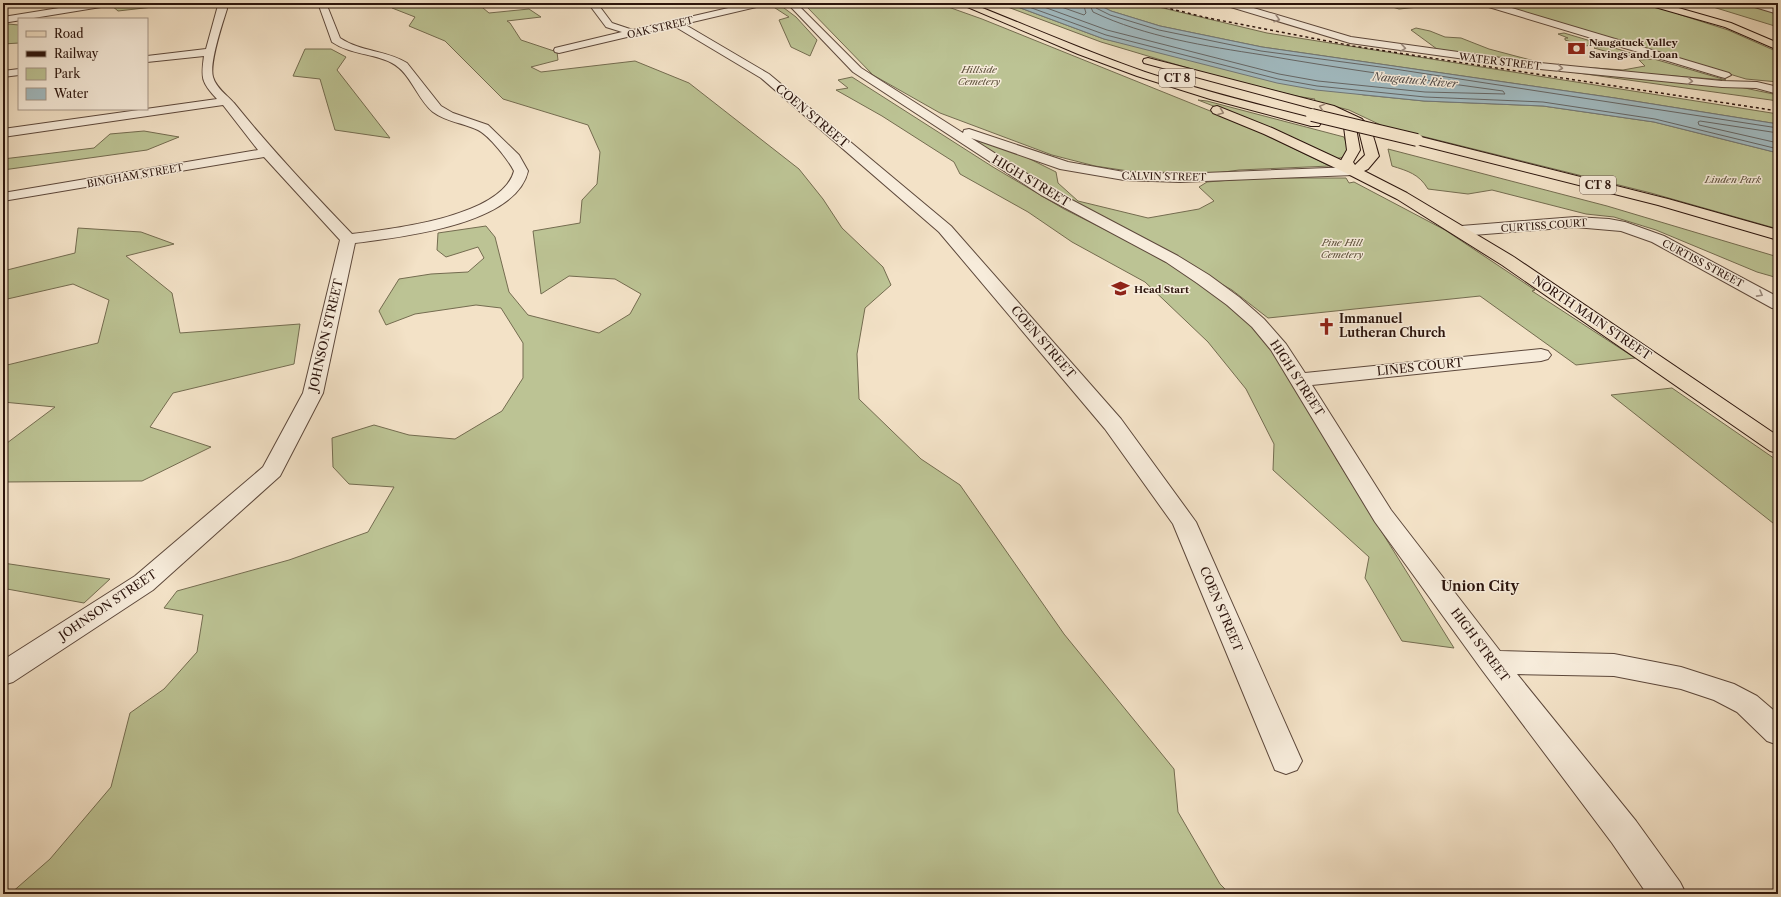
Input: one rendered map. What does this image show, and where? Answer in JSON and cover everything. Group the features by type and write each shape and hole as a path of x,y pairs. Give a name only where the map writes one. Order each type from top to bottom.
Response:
{"main road":[{"name":"CT 8","path":"979,3 1161,73 1314,119"},
{"path":"986,3 1002,12"},
{"path":"1651,3 1728,25 1778,47"},
{"name":"CT 8","path":"957,4 1020,27 1110,63 1177,85 1656,200 1778,235"},
{"path":"1046,30 1082,40"},
{"name":"NORTH MAIN STREET","path":"1056,42 1115,70 1268,131 1402,196 1461,231 1560,296 1778,446"},
{"path":"1136,57 1214,80 1330,110 1358,122"},
{"path":"1358,122 1350,127 1354,149 1353,153 1346,161 1346,164 1353,171 1363,166 1372,156"},
{"name":"NORTH MAIN STREET","path":"1358,122 1365,131 1372,156 1383,176 1402,196"},
{"name":"CT 8","path":"1418,144 1592,192 1778,246"}],"street":[{"path":"4,20 106,3"},
{"path":"222,3 222,10 210,52 207,76 211,86 226,101 266,152 348,239 424,227 451,220 479,211 497,202 515,186 521,172 514,158 484,128 450,116 437,109 403,65 398,61 348,48 340,44 336,40 322,3"},
{"path":"592,3 609,25 632,33"},
{"name":"OAK STREET","path":"559,50 762,3"},
{"name":"HIGH STREET","path":"791,3 857,70 1046,192 1172,259 1233,301 1258,323 1279,348 1383,516 1492,662 1624,832 1668,894"},
{"name":"WATER STREET","path":"1227,3 1324,34 1350,40 1412,50 1530,65 1647,77 1722,84 1757,84 1778,90"},
{"path":"1485,3 1757,84 1778,84"},
{"path":"1751,3 1778,11"},
{"name":"COEN STREET","path":"676,23 765,76 945,229 1113,424 1184,522 1286,761"},
{"path":"148,59 210,52"},
{"path":"3,74 18,72"},
{"path":"3,133 226,101"},
{"name":"CALVIN STREET","path":"935,121 1046,160 1101,173 1149,178 1180,178 1353,171"},
{"name":"BINGHAM STREET","path":"3,197 266,152"},
{"name":"CURTISS COURT","path":"1461,231 1576,222 1609,224 1625,227"},
{"name":"CURTISS STREET","path":"1625,227 1658,239 1778,304"},
{"name":"JOHNSON STREET","path":"3,674 144,583 272,472 313,393 348,239"},
{"name":"LINES COURT","path":"1299,380 1541,355"},
{"path":"1492,662 1614,665 1681,678 1724,692 1747,704 1778,732"}],"green space":[{"path":"120,3 188,3 118,11 111,5"},
{"path":"391,3 477,3 489,13 529,9 541,17 507,21 510,23 521,40 557,52 558,60 531,67 541,72 635,61 689,83 799,169 823,199 842,228 883,267 891,285 865,308 857,354 859,399 921,459 960,485 1064,634 1174,769 1178,812 1220,884 1230,894 10,894 50,859 111,787 130,713 164,689 197,652 203,615 164,608 177,591 289,560 368,532 394,487 349,484 333,467 332,438 374,425 409,435 455,439 502,411 523,378 523,343 501,308 476,305 415,314 386,325 379,311 399,279 431,274 468,272 484,258 478,247 446,257 437,250 438,233 486,226 495,237 509,292 528,315 599,333 630,314 641,294 615,279 569,276 541,294 533,231 580,223 582,200 597,184 600,152 588,125 503,99 445,41 409,26 415,17 392,8"},
{"name":"Hillside Cemetery","path":"857,3 937,3 982,19 1245,125 1330,166 1239,170 1216,173 1135,172 1095,166 1052,155 940,113 873,75 806,6"},
{"name":"Linden Park","path":"997,3 1007,3 1104,39 1364,95 1424,101 1543,106 1654,122 1778,153 1778,229 1651,193 1385,127 1349,110 1314,101 1315,99 1296,96 1208,74 1101,42"},
{"path":"1095,3 1142,3 1267,33 1778,114 1778,124 1615,98 1262,47 1160,26 1111,11"},
{"path":"1379,3 1432,3 1439,5 1399,9"},
{"path":"1483,3 1651,3 1686,13 1678,14 1728,30 1778,52 1778,82 1746,79 1567,25"},
{"path":"1700,3 1746,3 1778,14 1778,27"},
{"path":"780,5 796,17 817,40 810,56 791,47 779,20 789,17 772,6"},
{"path":"3,25 18,25 18,43 3,44"},
{"path":"1416,28 1430,31 1445,37 1461,38 1489,49 1542,63 1441,52 1411,30"},
{"path":"1564,33 1601,44 1585,46 1565,40 1565,38 1568,38 1558,34"},
{"path":"1608,46 1640,56 1619,55 1594,48"},
{"path":"305,49 331,49 346,57 337,70 390,138 335,130 320,79 293,76"},
{"path":"1654,59 1726,80 1582,69 1595,68 1623,70 1645,66 1639,60"},
{"path":"1564,71 1740,87 1778,95 1778,101"},
{"path":"852,77 993,167 1064,209 1164,259 1205,284 1254,325 1286,369 1337,460 1454,648 1402,641 1365,578 1369,557 1273,470 1274,444 1246,389 1208,342 1145,282 1072,242 1028,212 960,174 954,162 882,116 836,90 848,88 838,80"},
{"path":"1198,100 1207,101 1344,137 1348,148 1343,157 1336,159 1244,118"},
{"path":"144,131 179,137 147,150 3,170 3,159 94,148 110,134"},
{"name":"Pine Hill Cemetery","path":"970,138 1020,154 1056,172 1058,183 1078,201 1148,218 1199,209 1214,201 1199,187 1207,182 1255,178 1346,178 1349,183 1354,182 1445,230 1535,290 1532,291 1635,358 1576,365 1480,296 1268,318 1232,290 1115,223 1041,185"},
{"path":"1388,149 1607,206 1778,257 1778,278 1757,272 1656,230 1614,217 1586,214 1492,190 1468,194 1428,189 1417,176 1392,166"},
{"path":"78,228 141,232 174,244 126,256 172,293 180,333 300,324 294,364 173,393 150,427 211,447 142,481 3,482 3,446 55,407 3,402 3,366 98,343 109,300 73,284 3,300 3,271 75,253"},
{"path":"1672,388 1778,461 1778,527 1611,395"},
{"path":"3,563 110,579 84,603 7,589 3,591"}],"water":[{"name":"Naugatuck River","path":"1007,3 1095,3 1111,11 1160,26 1262,47 1615,98 1778,124 1778,153 1654,122 1543,106 1424,101 1316,90 1277,83 1104,39"}],"railway":[{"path":"1147,3 1208,18 1353,46 1778,111"}],"place":[{"name":"Naugatuck Valley Savings and Loan","path":"1576,48"},
{"name":"Head Start","path":"1121,289"},
{"name":"Immanuel Lutheran Church","path":"1326,326"}],"district":[{"name":"Union City","path":"1480,586"}]}
